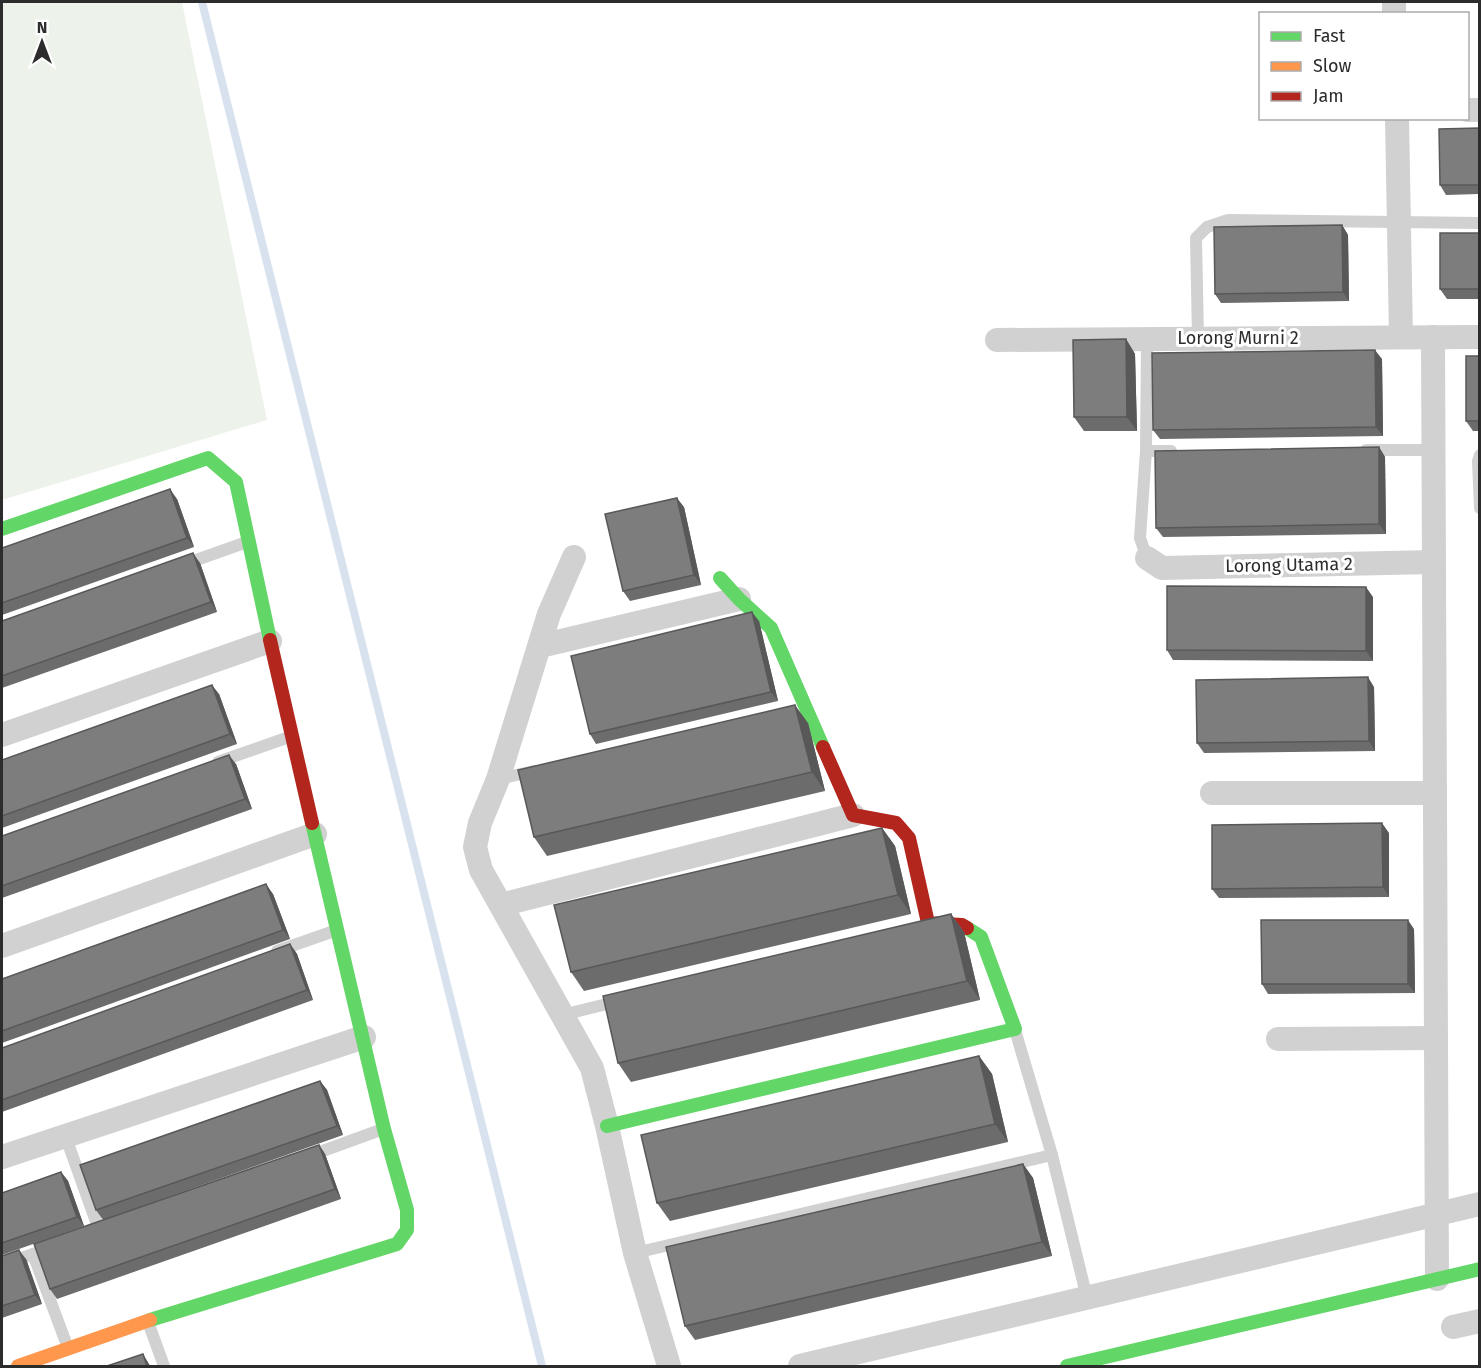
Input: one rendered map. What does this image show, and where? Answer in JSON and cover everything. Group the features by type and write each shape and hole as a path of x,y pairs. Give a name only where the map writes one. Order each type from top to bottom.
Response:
{"street":[{"path":"1397,120 1401,338"},
{"name":"Lorong Murni 2","path":"998,340 1479,337"},
{"path":"1433,338 1437,1279"},
{"path":"2,529 208,458 236,482 270,641 384,1129 407,1210 407,1230 397,1244 147,1321 18,1366"},
{"path":"574,557 549,614 498,779 480,824 476,847 481,870 592,1068 636,1253 669,1366"},
{"name":"Lorong Utama 2","path":"1147,558 1162,568 1434,562"},
{"path":"720,578 771,628 853,815"},
{"path":"540,646 739,599"},
{"path":"2,735 270,641"},
{"path":"1212,793 1435,793"},
{"path":"501,905 853,815 897,823 909,838 923,925 962,925 981,937 1014,1029 607,1126"},
{"path":"2,946 315,834"},
{"path":"2,1156 364,1037"},
{"path":"1278,1039 1436,1038"},
{"path":"800,1366 1479,1204"},
{"path":"1067,1366 1479,1269"},
{"path":"1453,1327 1479,1321"}],"lane":[{"path":"1198,338 1196,238 1206,227 1228,220 1479,223"},
{"path":"1147,339 1146,451 1140,538 1147,558"},
{"path":"1350,450 1433,450"},
{"path":"1146,451 1182,451"},
{"path":"1479,455 1479,508"},
{"path":"170,569 249,542"},
{"path":"203,767 292,736"},
{"path":"498,779 544,769"},
{"path":"260,958 338,929"},
{"path":"561,1014 629,998"},
{"path":"1014,1029 1052,1155 1087,1298"},
{"path":"297,1160 384,1129"},
{"path":"65,1136 99,1230"},
{"path":"636,1253 1052,1155"},
{"path":"2,1265 66,1242"},
{"path":"33,1254 68,1349"},
{"path":"147,1321 164,1366"}],"shaded area":[{"path":"2,2 182,2 267,420 2,500"}],"building":[{"path":"1479,128 1479,185 1440,185 1439,129"},
{"path":"1342,225 1343,292 1215,294 1214,227"},
{"path":"1440,233 1479,233 1479,289 1440,289"},
{"path":"1126,339 1127,417 1074,417 1073,340"},
{"path":"1375,350 1376,427 1153,430 1152,353"},
{"path":"1466,356 1479,356 1479,421 1466,421"},
{"path":"1379,447 1379,524 1156,528 1155,451"},
{"path":"170,489 187,538 2,603 2,548"},
{"path":"677,498 694,575 623,591 605,514"},
{"path":"193,553 211,602 2,676 2,621"},
{"path":"1167,586 1366,587 1366,651 1167,650"},
{"path":"752,612 771,692 590,734 571,656"},
{"path":"1368,677 1369,741 1197,743 1196,680"},
{"path":"212,685 230,734 2,816 2,760"},
{"path":"795,705 812,772 534,837 518,770"},
{"path":"229,755 245,799 2,886 2,836"},
{"path":"1382,823 1383,887 1212,889 1212,825"},
{"path":"882,828 898,895 571,972 554,905"},
{"path":"266,884 283,930 2,1031 2,979"},
{"path":"951,914 967,981 618,1063 603,996"},
{"path":"1261,920 1408,920 1408,984 1262,984"},
{"path":"290,944 307,990 2,1100 2,1048"},
{"path":"979,1056 995,1124 657,1203 641,1135"},
{"path":"320,1081 337,1126 96,1210 80,1165"},
{"path":"319,1145 335,1189 50,1289 34,1244"},
{"path":"1023,1164 1042,1242 685,1326 666,1247"},
{"path":"61,1172 77,1217 2,1243 2,1193"},
{"path":"19,1250 35,1295 2,1306 2,1256"},
{"path":"143,1354 147,1366 107,1366"}],"waterway":[{"path":"202,2 542,1366"}],"traffic: fast":[{"path":"2,529 208,458 236,482 270,640"},
{"path":"720,578 771,628 823,747"},
{"path":"150,1320 397,1244 407,1230 407,1210 384,1129 312,823"},
{"path":"607,1126 1015,1029 981,937 967,928"},
{"path":"1067,1366 1480,1269"}],"traffic: slow":[{"path":"18,1366 150,1320"}],"traffic: jam":[{"path":"270,640 312,823"},
{"path":"823,747 853,815 896,823 909,838 928,923 962,925 967,928"}]}
